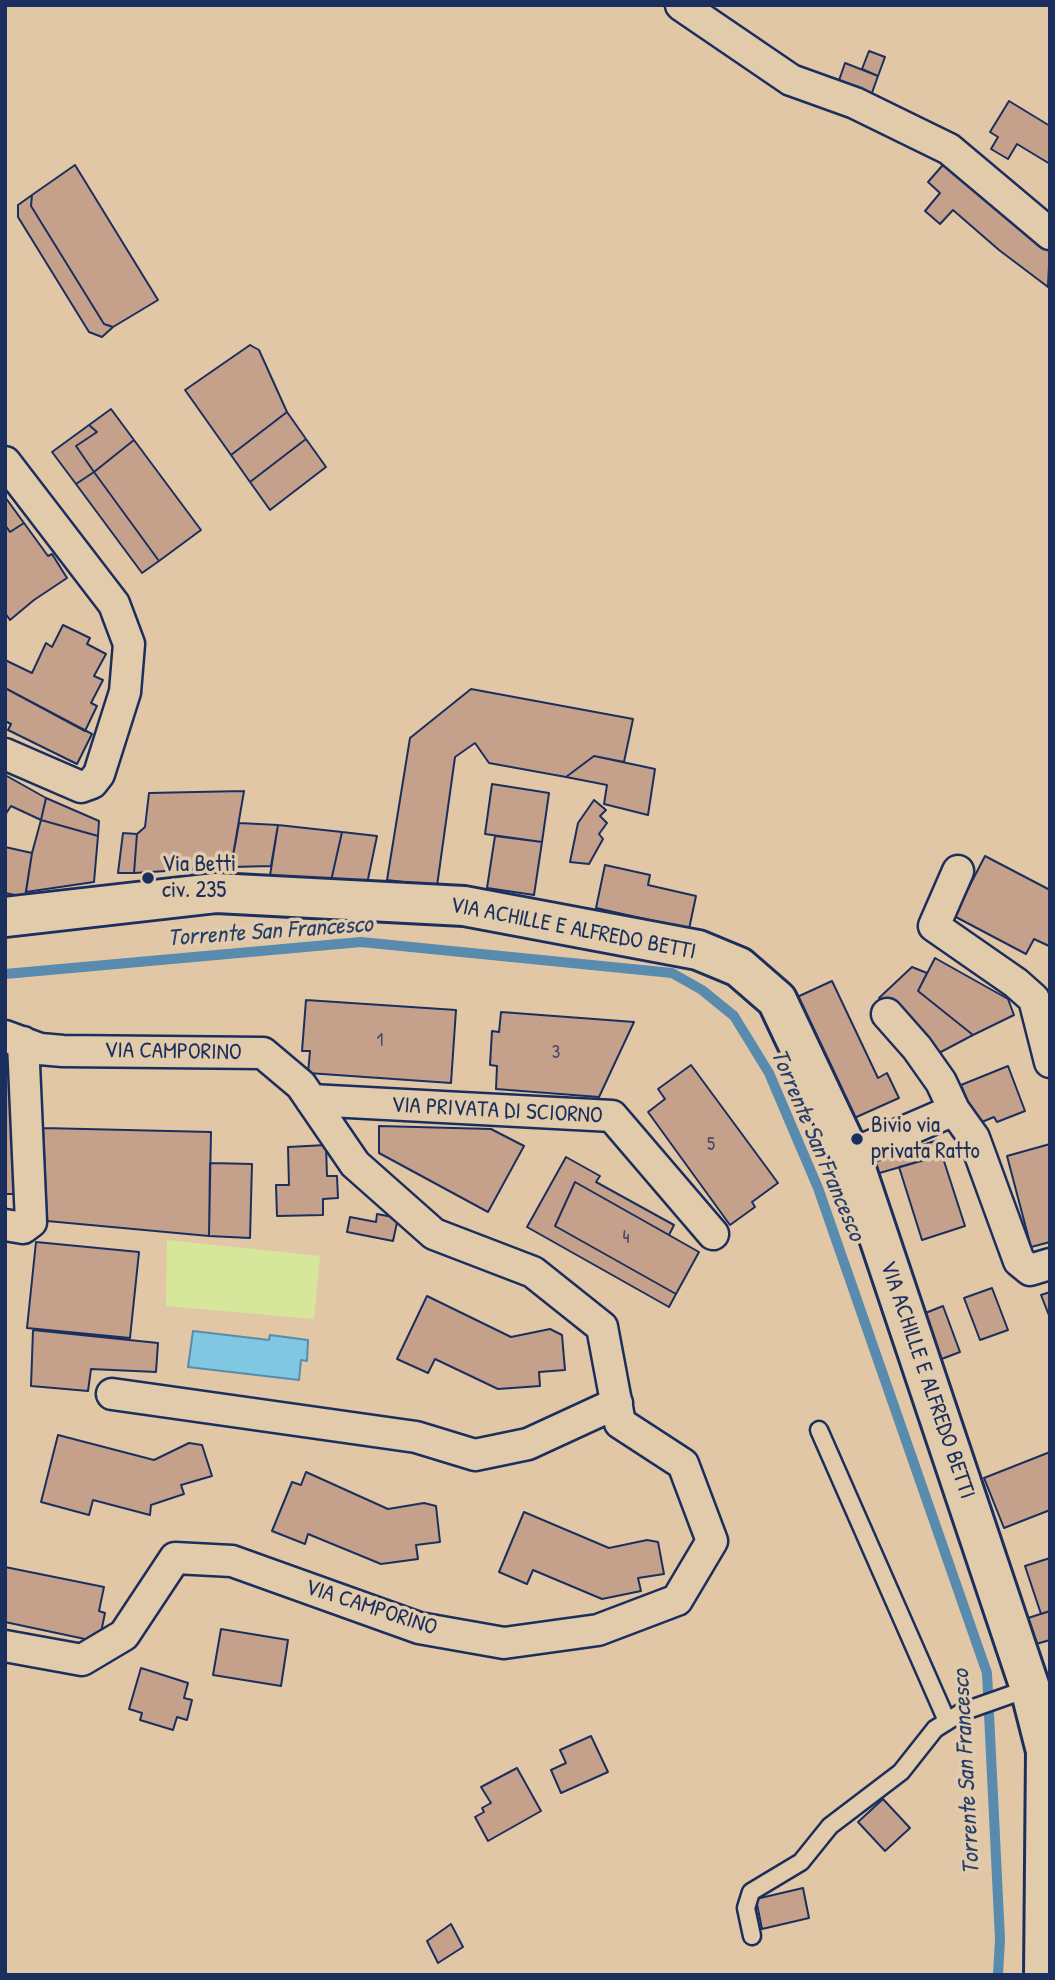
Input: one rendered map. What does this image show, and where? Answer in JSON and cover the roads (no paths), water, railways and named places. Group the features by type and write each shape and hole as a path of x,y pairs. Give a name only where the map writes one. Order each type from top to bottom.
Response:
{"street":[{"path":"681,5 791,80 855,103 949,149 1050,234"},
{"path":"5,462 114,604 129,644 124,692 99,774 93,783 82,787 5,754"},
{"path":"958,871 934,926 1016,983 1034,999 1050,1062"},
{"name":"VIA ACHILLE E ALFREDO BETTI","path":"5,917 216,893 464,906 698,950 739,967 777,1000 850,1155 1022,1691 1046,1751 1044,1975"},
{"path":"887,1014 923,1056 941,1082 954,1110 974,1138 1019,1261 1030,1270 1050,1264"},
{"path":"5,1225 23,1228 32,1222 14,1039"},
{"name":"VIA CAMPORINO","path":"5,1646 82,1660 124,1634 175,1558 232,1561 419,1628 504,1643 597,1630 677,1600 712,1541 683,1464 620,1423 602,1327 533,1272 434,1234 355,1164 300,1085 263,1053 63,1051 40,1049 14,1039"},
{"name":"VIA PRIVATA DI SCIORNO","path":"311,1100 612,1116 713,1234"},
{"path":"850,1155 954,1110"},
{"path":"112,1394 416,1437 475,1455 528,1444 617,1404"}],"lane":[{"path":"819,1430 947,1721"},
{"path":"752,1936 746,1908 751,1892 801,1862 831,1826 901,1772 935,1729 962,1712 1022,1691"}],"water":[{"path":"193,1331 269,1340 270,1335 308,1340 307,1361 301,1360 299,1380 188,1367"}],"waterway":[{"name":"Torrente San Francesco","path":"5,974 361,942 672,973 702,990 734,1016 769,1073 818,1188 987,1673 1000,1939 998,1975"}],"place":[{"name":"Via Betti civ. 235","path":"148,878"},
{"name":"Bivio via privata Ratto","path":"857,1139"}]}
